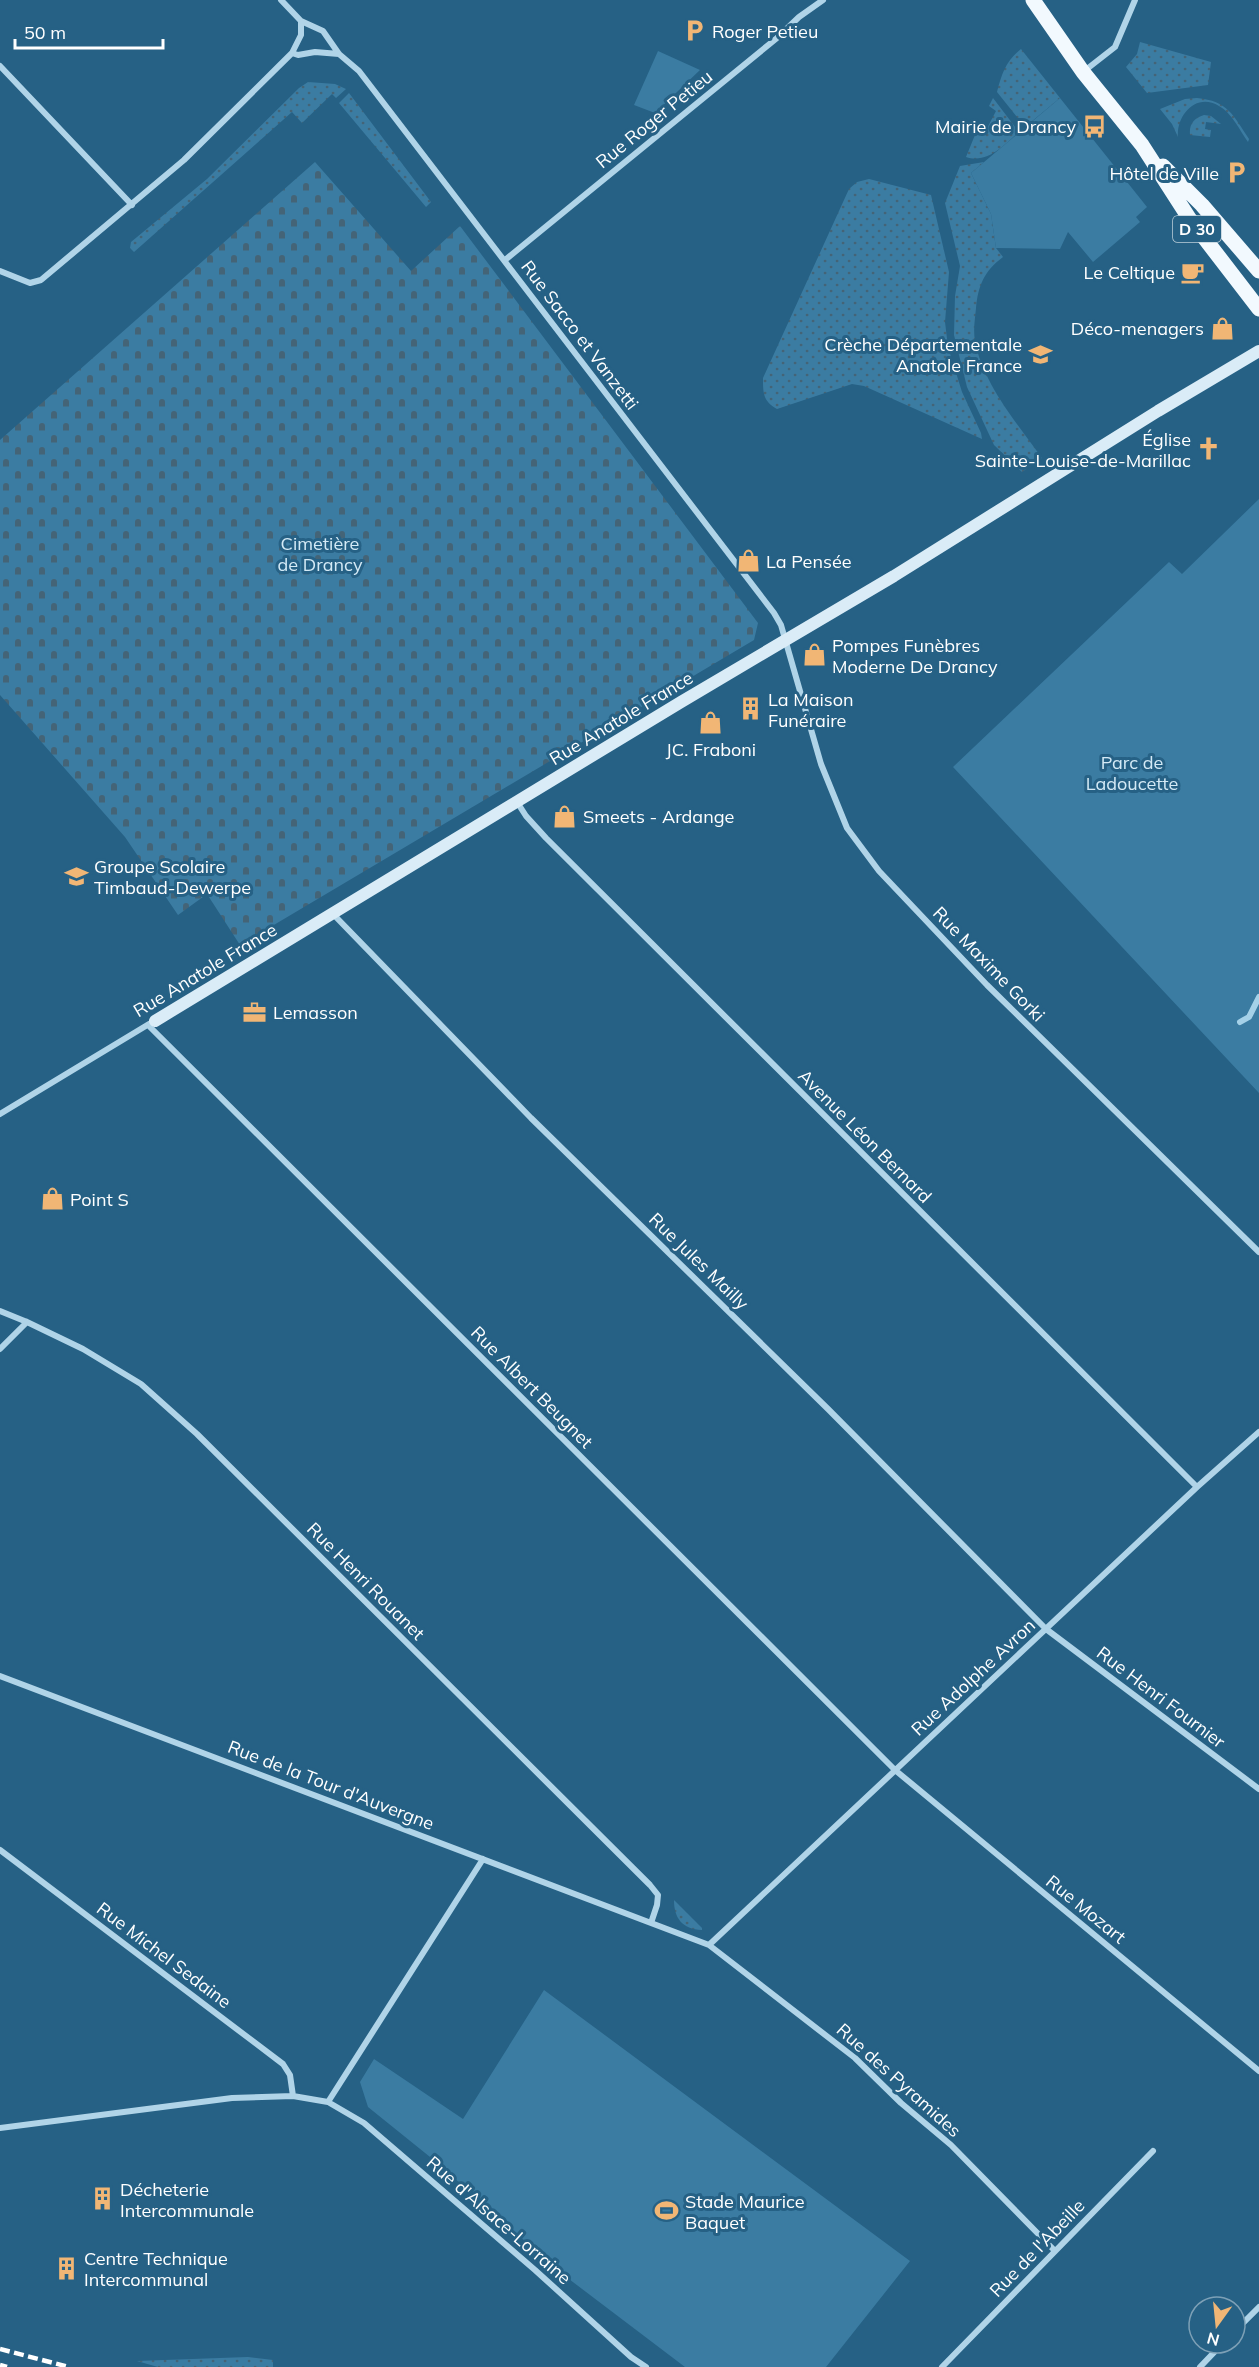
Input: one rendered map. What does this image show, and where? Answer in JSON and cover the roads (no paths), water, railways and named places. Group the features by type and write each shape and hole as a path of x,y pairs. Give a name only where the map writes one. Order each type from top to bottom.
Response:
{"main road":[{"name":"D 30","path":"1033,0 1083,72 1142,145 1202,205 1259,271"},
{"name":"D 30","path":"1142,145 1189,218 1259,309"},
{"name":"Rue Anatole France","path":"151,1023 894,576 1158,411 1259,351"}],"street":[{"name":"Rue Sacco et Vanzetti","path":"281,0 301,21 323,31 339,54 359,70 774,613 786,641"},
{"name":"Rue Roger Petieu","path":"505,260 777,38 799,17 823,0"},
{"path":"1083,72 1115,47 1135,0"},
{"path":"0,271 30,283 41,280 132,205 184,160 292,53 301,35 301,21"},
{"path":"292,53 339,54"},
{"path":"0,66 132,205"},
{"name":"Rue Maxime Gorki","path":"786,641 821,764 847,828 879,871 987,986 1259,1252"},
{"name":"Avenue Léon Bernard","path":"517,802 526,816 562,855 1197,1487"},
{"name":"Rue Jules Mailly","path":"333,914 531,1118 828,1409 1046,1629"},
{"name":"Rue Anatole France","path":"0,1114 151,1023"},
{"name":"Rue Albert Beugnet","path":"151,1023 895,1770"},
{"name":"Rue Henri Rouanet","path":"0,1311 83,1349 141,1384 197,1434 650,1885 658,1895 651,1923"},
{"path":"0,1349 27,1322"},
{"name":"Rue Adolphe Avron","path":"709,1946 1197,1487 1259,1432"},
{"name":"Rue Henri Fournier","path":"1046,1629 1259,1789"},
{"name":"Rue de la Tour d'Auvergne","path":"0,1676 651,1923"},
{"name":"Rue Mozart","path":"895,1770 1259,2071"},
{"name":"Rue Michel Sedaine","path":"0,1850 283,2064 290,2075 293,2096"},
{"path":"0,2128 232,2098 293,2096 328,2102 483,1859"},
{"name":"Rue des Pyramides","path":"651,1923 709,1946 855,2058 901,2103 951,2145 1055,2251"},
{"name":"Rue d'Alsace-Lorraine","path":"328,2102 364,2123 535,2270 631,2357 646,2367"},
{"name":"Rue de l'Abeille","path":"942,2367 1153,2151"},
{"path":"1247,2319 1259,2307"},
{"path":"1200,2367 1212,2355"},
{"path":"948,2361 954,2367"}],"waterway":[{"path":"1240,1022 1249,1017 1259,997"}],"railway":[{"path":"0,2349 69,2367"},
{"path":"0,2365 7,2367"}],"place":[{"name":"Roger Petieu","path":"694,31"},
{"name":"Mairie de Drancy","path":"1094,126"},
{"name":"Hôtel de Ville","path":"1237,173"},
{"name":"Le Celtique","path":"1193,272"},
{"name":"Déco-menagers","path":"1222,328"},
{"name":"Crèche Départementale Anatole France","path":"1040,354"},
{"name":"Église Sainte-Louise-de-Marillac","path":"1209,449"},
{"name":"La Pensée","path":"748,561"},
{"name":"Pompes Funèbres Moderne De Drancy","path":"814,655"},
{"name":"La Maison Funéraire","path":"750,709"},
{"name":"JC. Fraboni","path":"711,723"},
{"name":"Smeets - Ardange","path":"565,816"},
{"name":"Groupe Scolaire Timbaud-Dewerpe","path":"76,876"},
{"name":"Lemasson","path":"255,1012"},
{"name":"Point S","path":"52,1199"},
{"name":"Décheterie Intercommunale","path":"102,2199"},
{"name":"Stade Maurice Baquet","path":"667,2211"},
{"name":"Centre Technique Intercommunal","path":"66,2268"}],"park label":[{"name":"Cimetière de Drancy","path":"320,553"},
{"name":"Parc de Ladoucette","path":"1132,772"}]}
